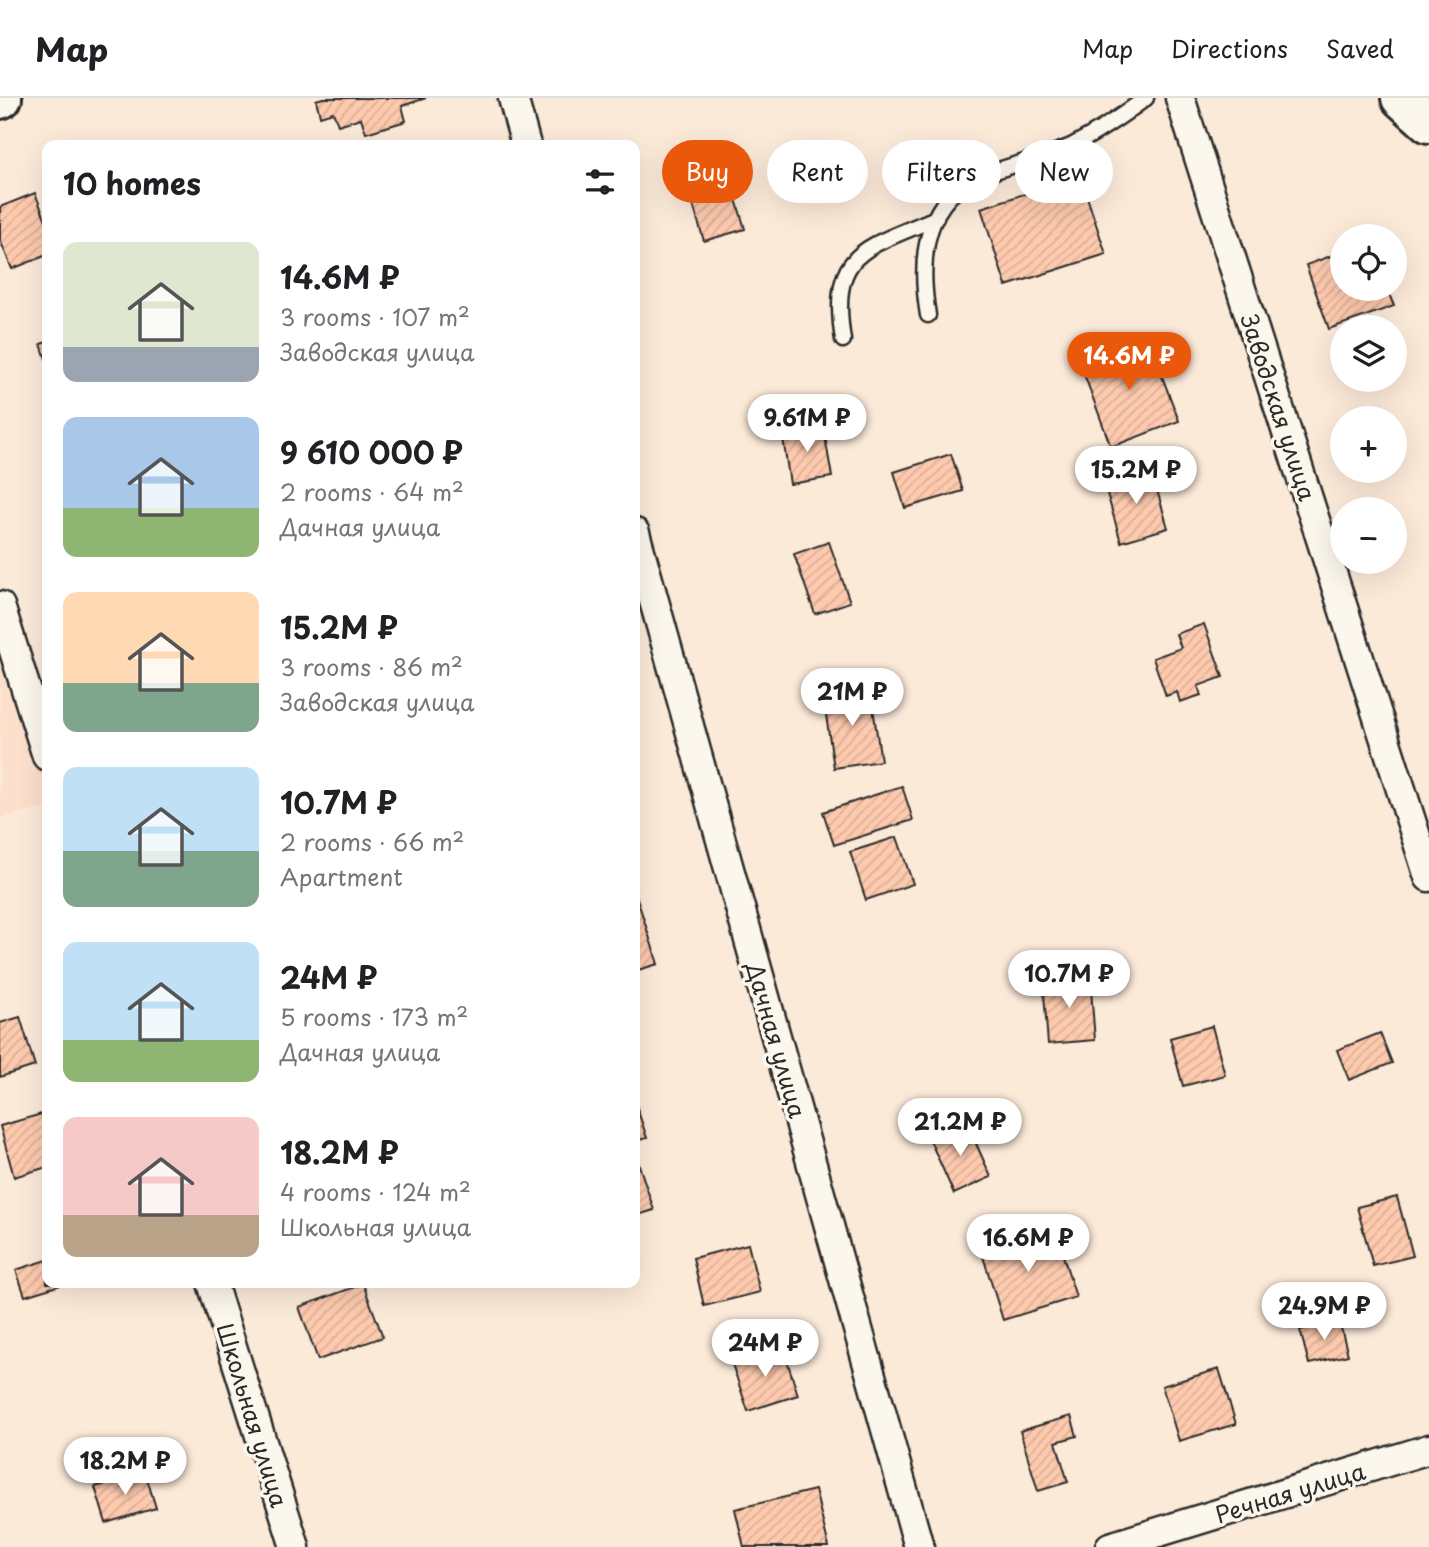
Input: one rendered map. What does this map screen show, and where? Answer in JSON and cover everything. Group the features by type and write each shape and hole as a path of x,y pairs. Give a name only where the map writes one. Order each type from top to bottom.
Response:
{"street":[{"path":"513,98 526,140"},
{"name":"Заводская улица","path":"1180,98 1429,877"},
{"path":"1401,98 1429,123"},
{"name":"Дачная улица","path":"640,551 919,1547"},
{"path":"0,606 42,741"},
{"name":"Школьная улица","path":"214,1288 295,1547"},
{"name":"Речная улица","path":"1110,1547 1429,1449"}],"lane":[{"path":"928,315 922,279 925,247 936,218 950,196 971,181 1072,145 1146,98"},
{"path":"843,340 839,288 849,265 862,250 936,218"}],"shaded area":[{"path":"0,606 42,741 42,809 0,818"}],"building":[{"path":"426,98 402,106 406,121 366,133 361,118 338,125 333,112 320,116 316,100"},
{"path":"35,193 42,210 42,257 12,269 0,240 0,207"},
{"path":"1015,197 1015,203 1089,203 1106,254 1006,286 981,208"},
{"path":"693,203 737,203 745,229 704,241"},
{"path":"1330,256 1330,301 1392,301 1394,306 1369,315 1330,315 1329,329 1306,265"},
{"path":"1147,337 1179,421 1111,447 1080,363"},
{"path":"823,425 832,477 790,484 782,431"},
{"path":"951,454 963,491 905,508 894,472"},
{"path":"1151,469 1168,528 1121,542 1104,483"},
{"path":"829,542 850,602 815,614 794,554"},
{"path":"1204,624 1223,677 1198,686 1201,695 1180,702 1177,692 1166,696 1153,658 1181,648 1176,634"},
{"path":"870,688 881,761 834,768 823,695"},
{"path":"902,786 913,820 834,845 823,812"},
{"path":"897,837 913,884 866,900 850,852"},
{"path":"640,908 658,964 640,969"},
{"path":"1090,977 1095,1040 1048,1044 1043,981"},
{"path":"20,1017 35,1066 0,1077 0,1023"},
{"path":"1212,1026 1225,1075 1183,1086 1170,1038"},
{"path":"1380,1033 1392,1063 1349,1080 1337,1050"},
{"path":"42,1114 42,1169 14,1177 0,1126"},
{"path":"640,1117 647,1138 640,1140"},
{"path":"966,1121 991,1177 954,1194 929,1138"},
{"path":"640,1168 654,1210 640,1214"},
{"path":"1397,1197 1413,1256 1373,1266 1357,1207"},
{"path":"1054,1227 1076,1297 1003,1320 981,1250"},
{"path":"748,1244 760,1292 704,1306 693,1258"},
{"path":"42,1262 42,1288 51,1288 25,1296 16,1270"},
{"path":"352,1288 365,1288 383,1337 318,1360 299,1307"},
{"path":"1339,1320 1348,1355 1309,1364 1300,1330"},
{"path":"783,1348 798,1395 748,1411 732,1364"},
{"path":"1219,1369 1236,1424 1179,1441 1162,1386"},
{"path":"1071,1416 1077,1436 1056,1442 1068,1482 1038,1491 1020,1431"},
{"path":"145,1472 156,1508 106,1523 95,1487"},
{"path":"815,1490 829,1547 744,1547 735,1509"}]}
